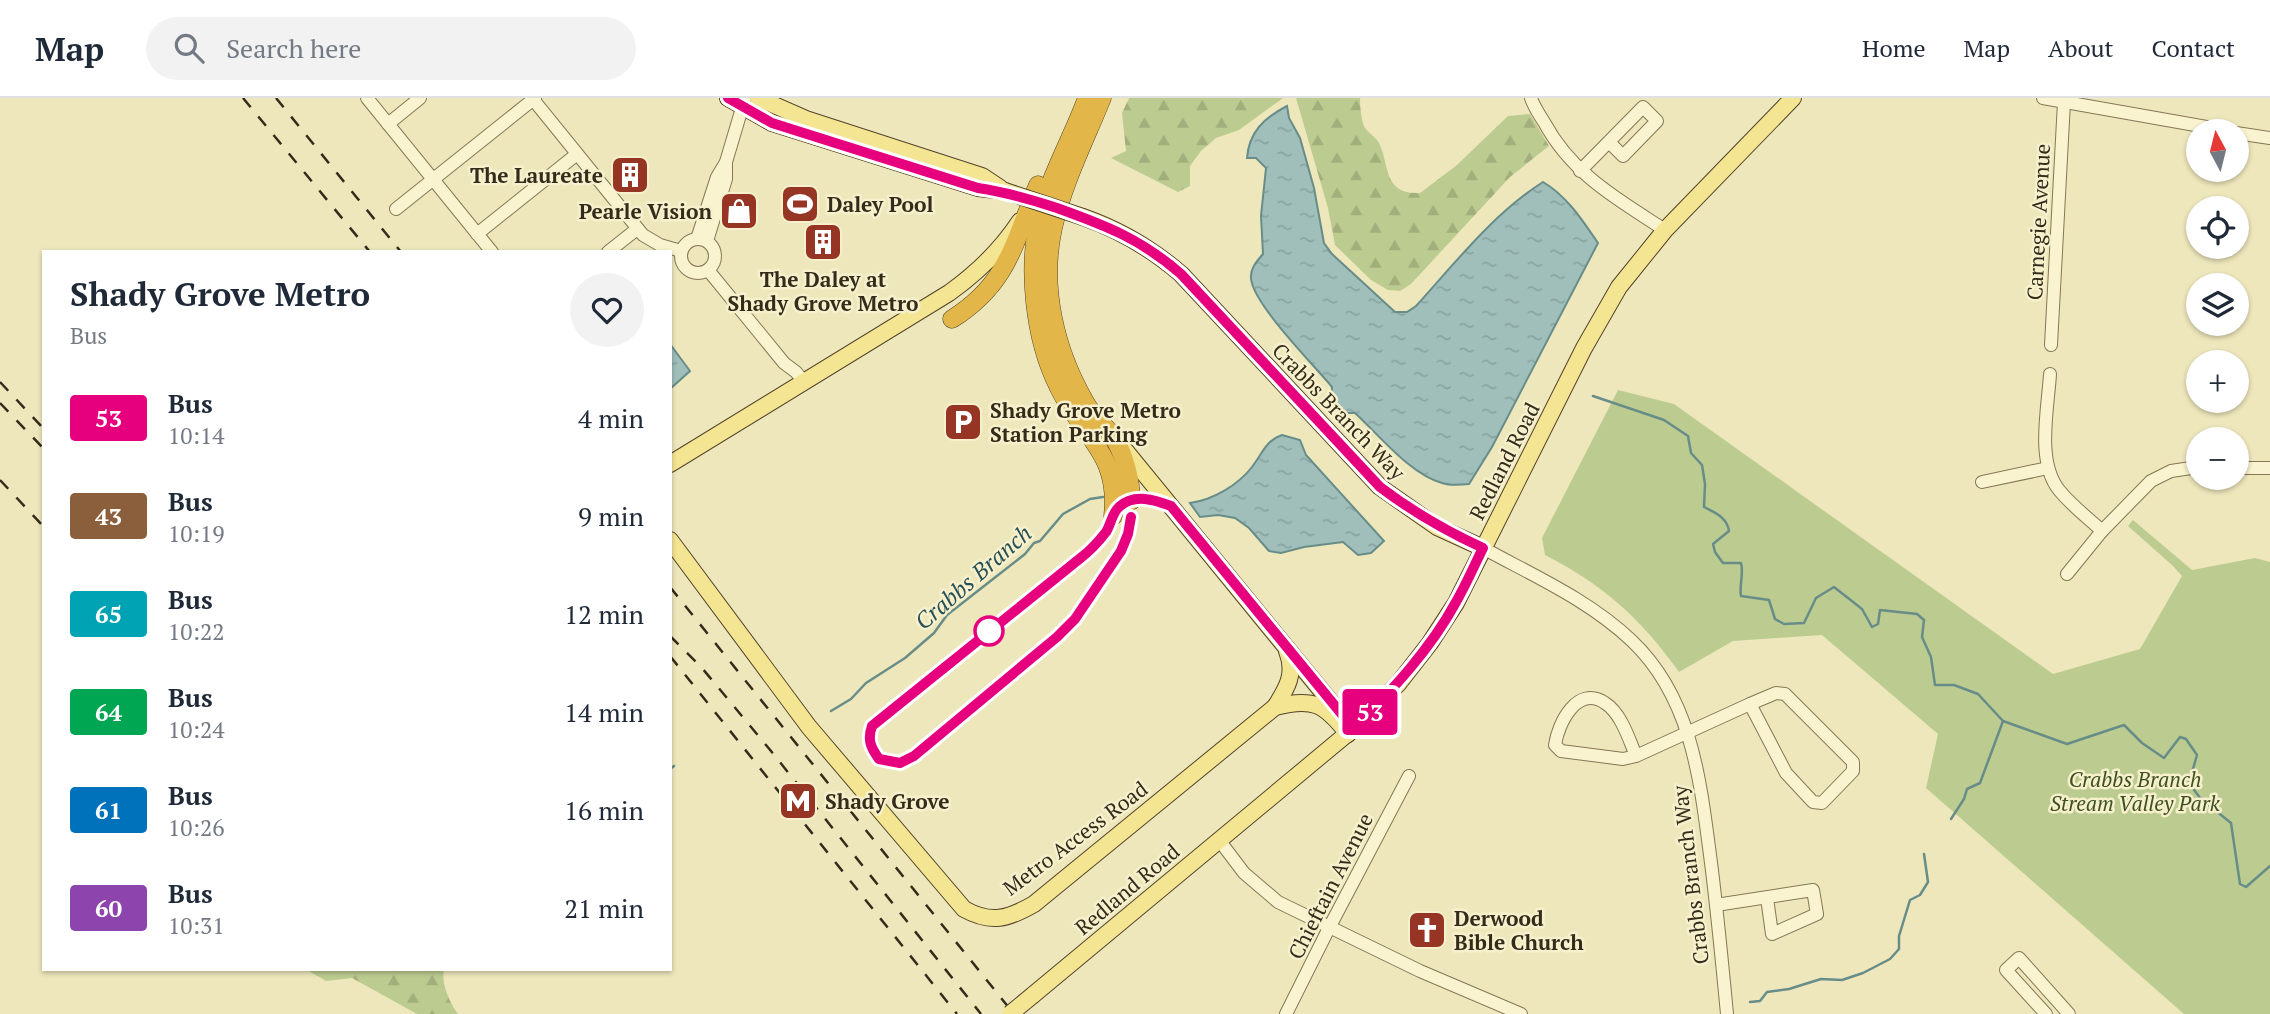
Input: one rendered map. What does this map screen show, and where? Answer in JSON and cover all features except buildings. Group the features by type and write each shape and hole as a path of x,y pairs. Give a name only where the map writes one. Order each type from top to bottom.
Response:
{"highway":[{"path":"952,319 971,307 993,284 1013,252 1076,98"},
{"path":"1087,98 1058,163 1041,212 1034,260 1036,314 1042,343 1058,388 1100,447 1111,469 1114,485 1113,516"},
{"path":"1102,98 1053,227 1049,289 1055,330 1066,365 1086,405 1113,436 1127,471 1131,501"}],"main road":[{"name":"Crabbs Branch Way","path":"728,98 744,103 772,123 978,188 1005,191 1107,225 1163,258 1380,487 1437,527 1483,548"},
{"name":"Crabbs Branch Way","path":"758,98 806,119 982,176 1005,191"},
{"name":"Redland Road","path":"1010,1014 1351,731 1398,684 1430,643 1456,603 1584,348 1619,287 1665,230 1793,98"},
{"path":"672,463 965,282 1003,243 1029,208"},
{"path":"1113,436 1351,731"},
{"name":"Metro Access Road","path":"672,543 809,727 964,909 980,918 998,919 1016,914 1034,904 1275,707"},
{"path":"1275,707 1292,677 1285,646"},
{"path":"1275,707 1293,702 1319,704 1351,731"}],"street":[{"path":"368,98 490,250"},
{"path":"388,124 421,98"},
{"path":"396,209 533,98 637,229 654,243 681,251"},
{"path":"1531,98 1554,142 1580,172 1665,230"},
{"path":"2043,98 2186,123"},
{"name":"Carnegie Avenue","path":"2051,345 2064,102"},
{"path":"702,240 717,177 726,162 744,103"},
{"path":"2249,135 2270,138"},
{"path":"1580,172 1609,142"},
{"path":"477,234 577,154"},
{"path":"611,250 637,229"},
{"path":"702,240 713,248 715,257 708,270 699,273 690,271 681,260 681,251 687,242 702,240"},
{"path":"708,270 784,363 804,382"},
{"path":"784,363 785,394"},
{"path":"2050,374 2045,452 2048,468 2059,490 2102,531"},
{"path":"1982,481 2048,468"},
{"path":"2249,468 2270,468"},
{"path":"2067,574 2102,531 2151,481 2172,471 2186,469"},
{"name":"Crabbs Branch Way","path":"1483,548 1602,615 1633,642 1662,677 1688,733 1701,781 1727,1014"},
{"path":"1636,756 1612,709 1605,702 1594,698 1574,705 1563,716 1556,733 1555,745 1561,751 1623,759 1636,756 1750,704 1776,693 1785,694 1853,762 1853,771 1822,803 1813,802 1786,774 1750,704"},
{"name":"Chieftain Avenue","path":"1286,1014 1409,776"},
{"path":"1219,841 1244,873 1265,893 1329,928 1494,1009 1521,1014"},
{"path":"1716,905 1813,890 1817,914 1772,934 1767,898"},
{"path":"2019,958 2064,1009 2048,1014 2006,970 2019,958"}],"green space":[{"path":"1129,98 1283,98 1239,130 1216,138 1201,151 1190,166 1190,186 1178,192 1111,158 1126,151 1122,113"},
{"path":"1296,98 1360,98 1364,126 1379,143 1389,177 1399,189 1408,192 1420,193 1457,165 1508,116 1530,114 1549,146 1510,177 1411,284 1400,291 1388,290 1371,280 1335,245 1328,208"},
{"name":"Crabbs Branch Stream Valley Park","path":"1618,390 1674,404 2053,674 2140,649 2182,576 2128,526 2133,520 2192,570 2255,558 2270,562 2270,1014 2184,1014 1926,788 1938,734 1822,635 1733,641 1679,672 1620,605 1585,578 1545,555 1542,538"},
{"path":"309,971 444,971 447,993 458,1014 417,1014 352,978 326,981"}],"water":[{"path":"1287,106 1289,118 1300,138 1314,188 1324,243 1332,254 1395,312 1407,312 1416,306 1491,224 1543,182 1567,202 1598,243 1492,447 1469,484 1449,485 1430,479 1407,463 1355,413 1341,413 1331,400 1332,387 1272,318 1254,289 1252,271 1263,254 1261,216 1266,168 1256,158 1247,158 1248,149 1259,127"},
{"path":"672,347 690,371 672,387"},
{"path":"1282,435 1300,440 1306,455 1384,541 1371,553 1358,555 1343,542 1281,553 1269,551 1249,528 1235,518 1218,515 1200,517 1190,503 1207,499 1232,486 1252,467 1268,444"}],"waterway":[{"name":"Crabbs Branch","path":"1593,396 1664,420 1688,436 1691,453 1702,465 1704,507 1723,519 1728,526 1729,531 1713,544 1715,552 1723,563 1741,563 1741,596 1769,600 1775,619 1784,624 1804,623 1816,598 1834,587 1862,609 1872,627 1878,624 1880,610 1917,614 1924,620 1922,637 1931,657 1935,685 1954,685 1978,694 2003,721 2067,744 2124,725 2142,743 2164,758 2180,737 2186,739 2197,755 2189,783 2200,798 2231,823 2240,884 2246,887 2270,866"},
{"name":"Crabbs Branch","path":"831,711 851,699 866,683 905,658 934,633 947,615 1025,554 1034,543 1040,541 1063,514 1090,499 1103,497"},
{"path":"1951,819 1967,789 1980,783 2003,721"},
{"path":"1750,1002 1760,1001 1767,992 1789,989 1821,979 1842,980 1890,959 1899,949 1899,936 1910,900 1920,895 1928,882 1924,854"}],"railway":[{"path":"243,98 368,250"},
{"path":"276,98 399,250"},
{"path":"0,382 42,427"},
{"path":"0,403 42,447"},
{"path":"0,480 42,525"},
{"path":"672,589 1014,1014"},
{"path":"672,638 702,668 771,751 981,1014"},
{"path":"672,658 957,1014"}],"bus line":[{"name":"53","path":"728,98 772,123 978,188 1005,191 1107,225 1133,239 1163,258 1181,274 1380,487 1437,527 1483,548 1456,603 1430,643 1398,684 1354,729 1171,506 1157,500 1140,498 1131,501 1119,506 1097,545 872,726 870,743 879,759 900,763 907,761 1057,637 1082,610 1121,551 1131,517"}],"place":[{"name":"The Laureate","path":"630,175"},
{"name":"Daley Pool","path":"800,204"},
{"name":"Pearle Vision","path":"739,211"},
{"name":"The Daley at Shady Grove Metro","path":"823,242"},
{"name":"Shady Grove Metro Station Parking","path":"963,422"},
{"name":"Shady Grove","path":"798,801"},
{"name":"Derwood Bible Church","path":"1427,930"}]}
